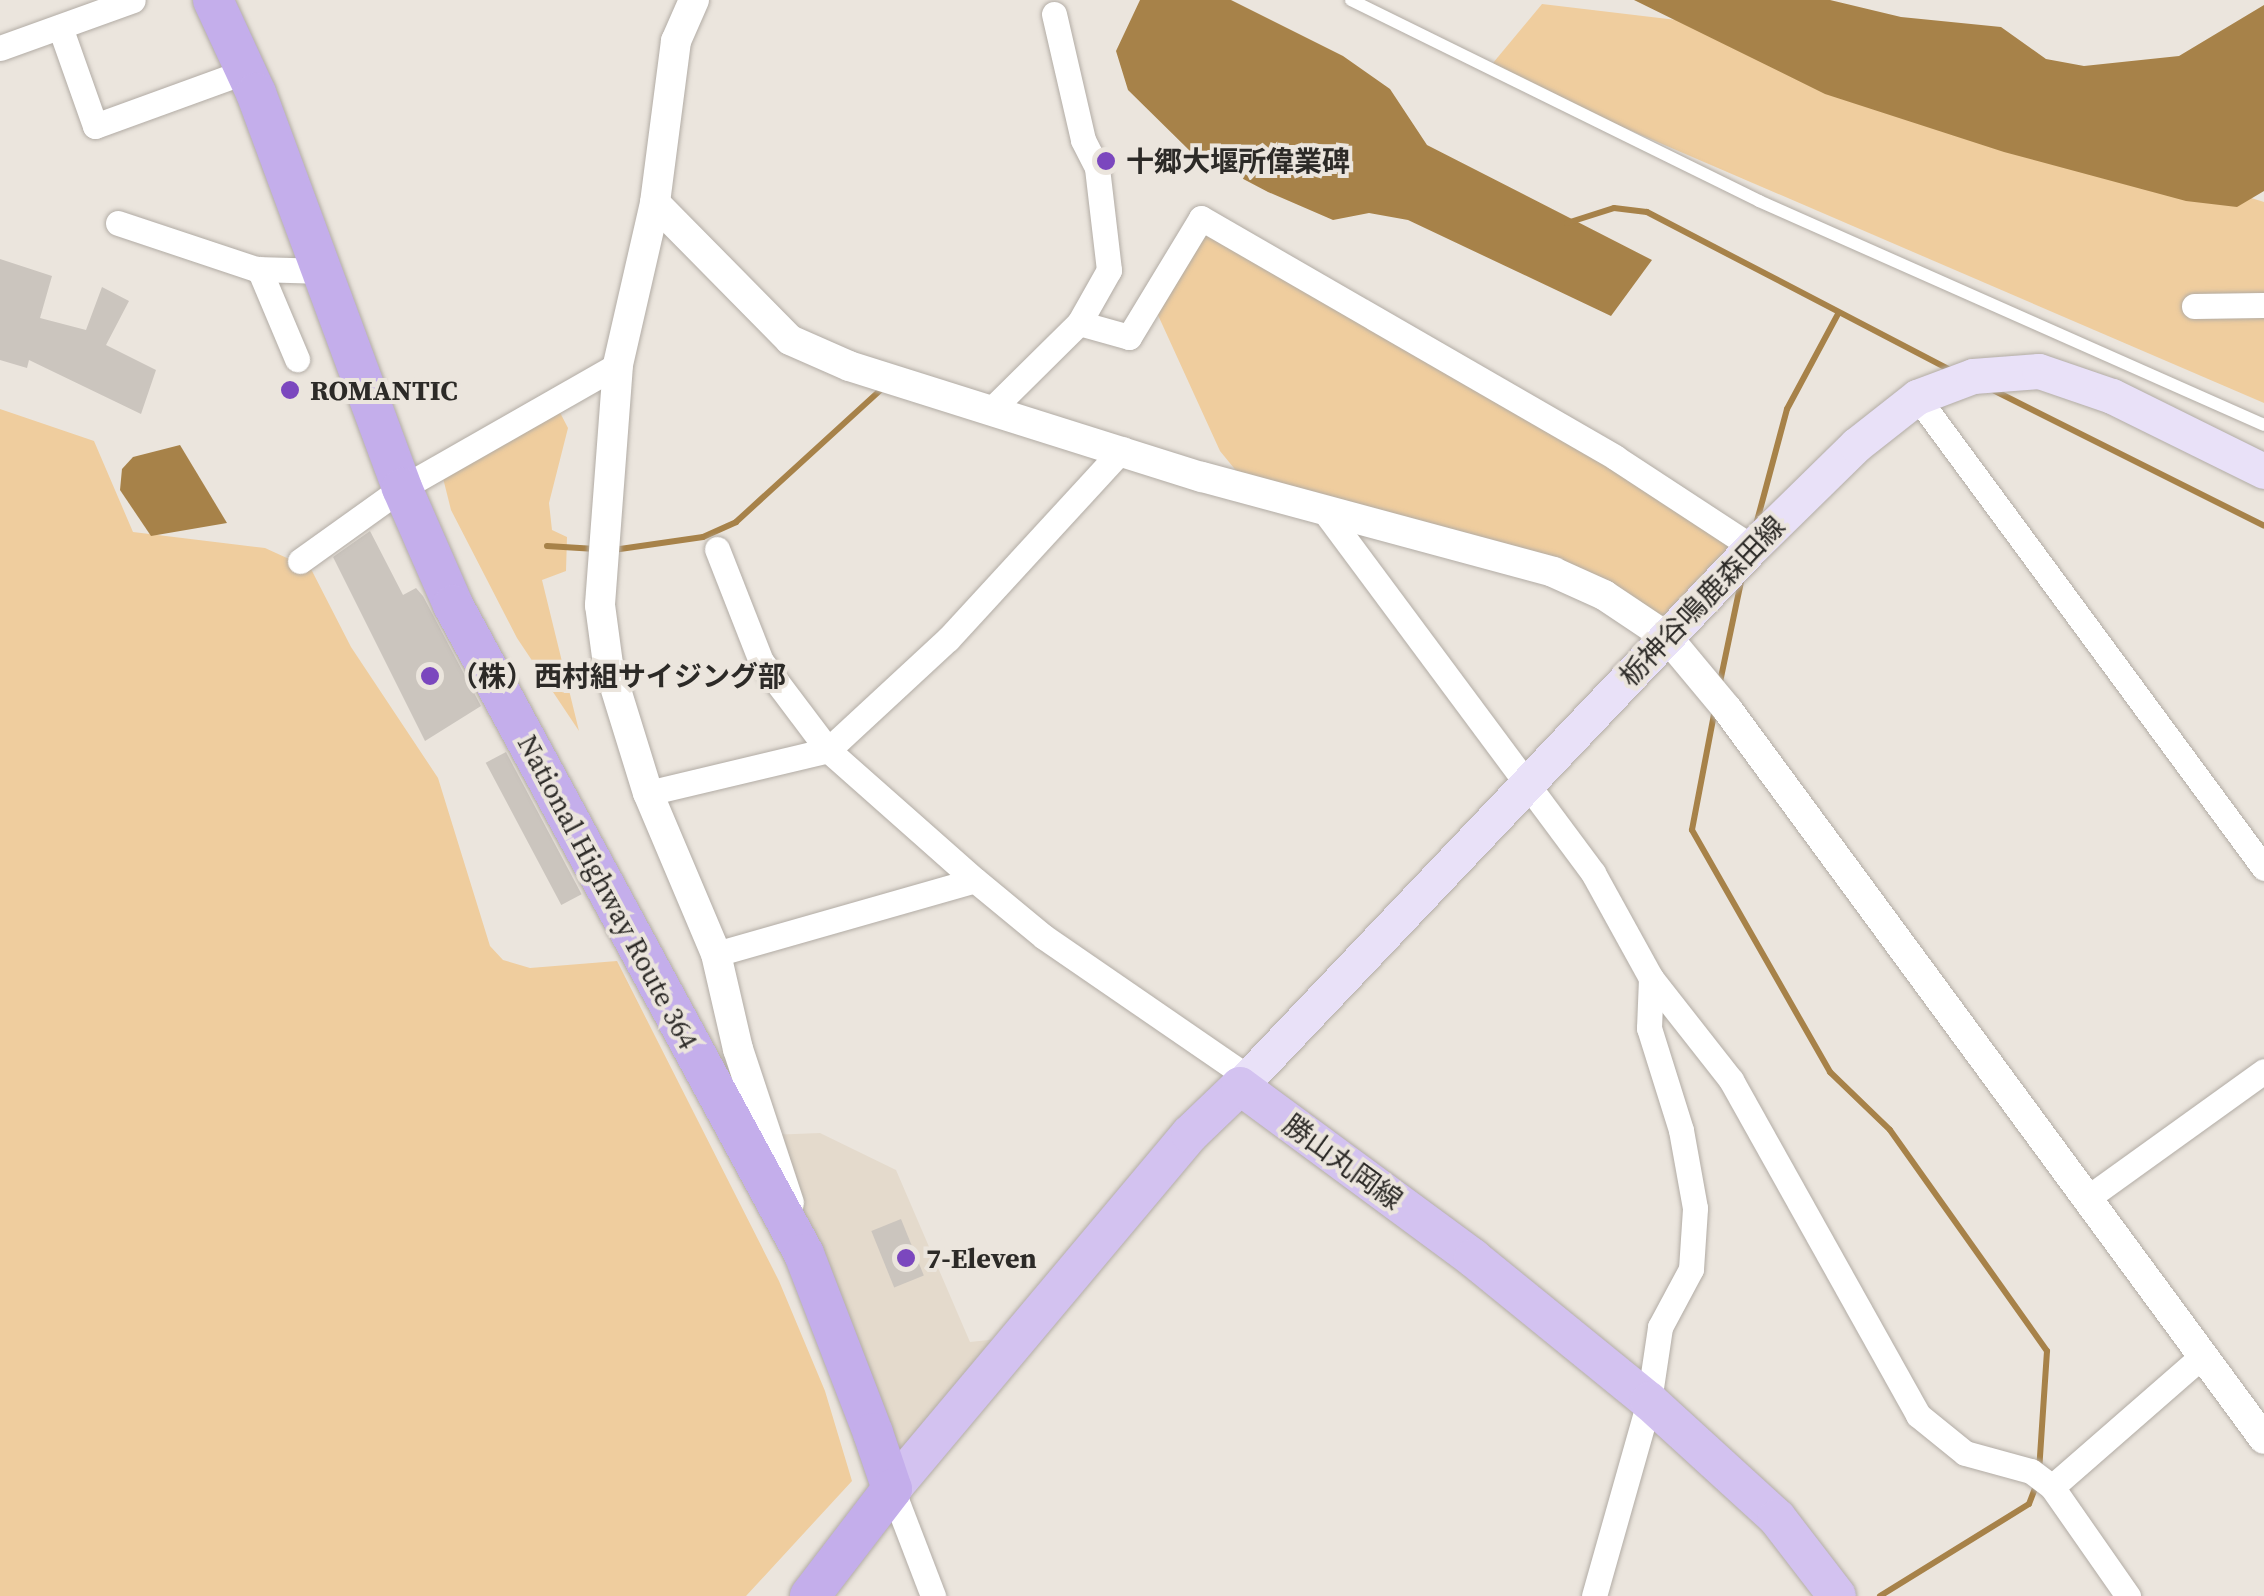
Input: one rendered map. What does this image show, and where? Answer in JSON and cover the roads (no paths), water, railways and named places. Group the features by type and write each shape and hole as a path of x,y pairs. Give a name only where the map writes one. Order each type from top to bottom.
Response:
{"highway":[{"name":"National Highway Route 364","path":"213,0 246,71 402,488 453,605 804,1254 892,1489"},
{"path":"810,1596 892,1489"}],"main road":[{"name":"栃神谷鳴鹿森田線","path":"1244,1082 1425,884 1526,788 1752,547 1856,445 1927,391 2004,369 2075,381 2264,471"},
{"name":"勝山丸岡線","path":"1244,1082 1474,1258 1649,1401 1777,1518 1837,1596"},
{"path":"892,1489 1190,1134 1244,1082"}],"street":[{"path":"3,38 60,27 133,0"},
{"path":"694,0 676,42 655,203 618,365 600,605 608,664 648,793 716,954 738,1049 804,1254"},
{"path":"994,407 1079,323 1108,270 1096,168 1083,140 1054,14"},
{"path":"60,27 95,126 246,71"},
{"path":"655,203 790,340 849,366 994,407 1325,512 1553,572 1604,595 1667,637 1727,708 2264,1439"},
{"path":"1079,323 1129,337 1202,218 1616,458 1752,547"},
{"path":"118,223 260,269 324,271"},
{"path":"260,269 297,359"},
{"path":"2194,306 2264,306"},
{"path":"300,561 402,488 618,365"},
{"path":"1927,391 2264,868"},
{"path":"648,793 828,750 960,626 1123,449"},
{"path":"1325,512 1593,874 1651,978 1732,1080 1918,1415 1965,1453 2031,1471 2052,1487 2128,1596"},
{"path":"718,549 761,660 828,750 1044,937 1244,1082"},
{"path":"716,954 975,880"},
{"path":"1594,1596 1649,1401 1660,1328 1691,1269 1695,1208 1681,1130 1649,1028 1651,978"},
{"path":"2086,1199 2264,1070"},
{"path":"2052,1487 2202,1356"},
{"path":"892,1489 933,1596"}],"lane":[{"path":"1351,0 1794,218 2264,425"}],"waterway":[{"path":"1567,223 1614,208 1647,212 1953,371"},
{"path":"1757,521 1787,409 1838,314"},
{"path":"613,550 703,537 736,522 884,387"},
{"path":"1991,389 2264,526"},
{"path":"547,546 596,549"},
{"path":"1719,687 1742,577"},
{"path":"1715,709 1692,830 1830,1072 1890,1130 2047,1351 2039,1471"},
{"path":"1880,1596 2029,1504 2037,1483"}],"place":[{"name":"十郷大堰所偉業碑","path":"1106,161"},
{"name":"ROMANTIC","path":"290,390"},
{"name":"（株）西村組サイジング部","path":"430,676"},
{"name":"7-Eleven","path":"906,1258"}]}
